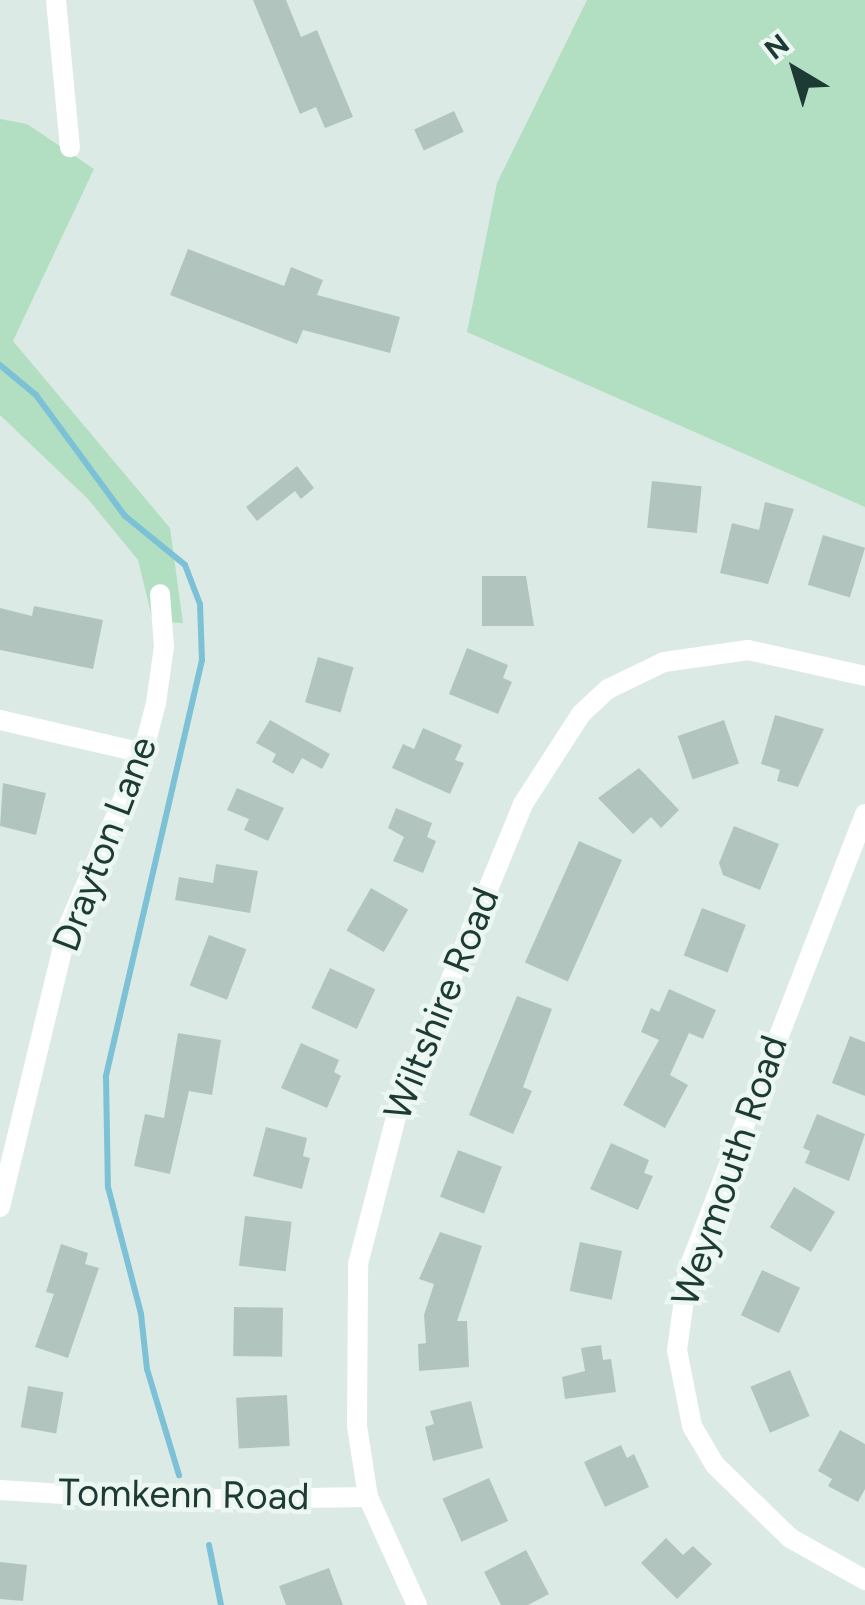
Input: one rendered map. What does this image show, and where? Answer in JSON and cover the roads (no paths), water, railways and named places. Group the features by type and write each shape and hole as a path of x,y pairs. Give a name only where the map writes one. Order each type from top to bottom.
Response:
{"street":[{"path":"56,0 70,148"},
{"name":"Drayton Lane","path":"0,1207 9,1125 67,929 143,754 164,647 160,594"},
{"name":"Wiltshire Road","path":"417,1605 368,1497 355,1332 368,1210 399,1105 523,804 550,757 608,689 664,662 748,650 865,676"},
{"path":"0,720 143,754"},
{"name":"Weymouth Road","path":"865,814 688,1270 677,1350 692,1426 716,1465 790,1538 865,1580"},
{"name":"Tomkenn Road","path":"0,1490 159,1500 368,1497"}],"waterway":[{"path":"0,365 36,395 125,516 185,565 200,604 202,660 106,1077 108,1187 141,1314 147,1369 179,1475"},
{"path":"209,1545 221,1605"}]}
